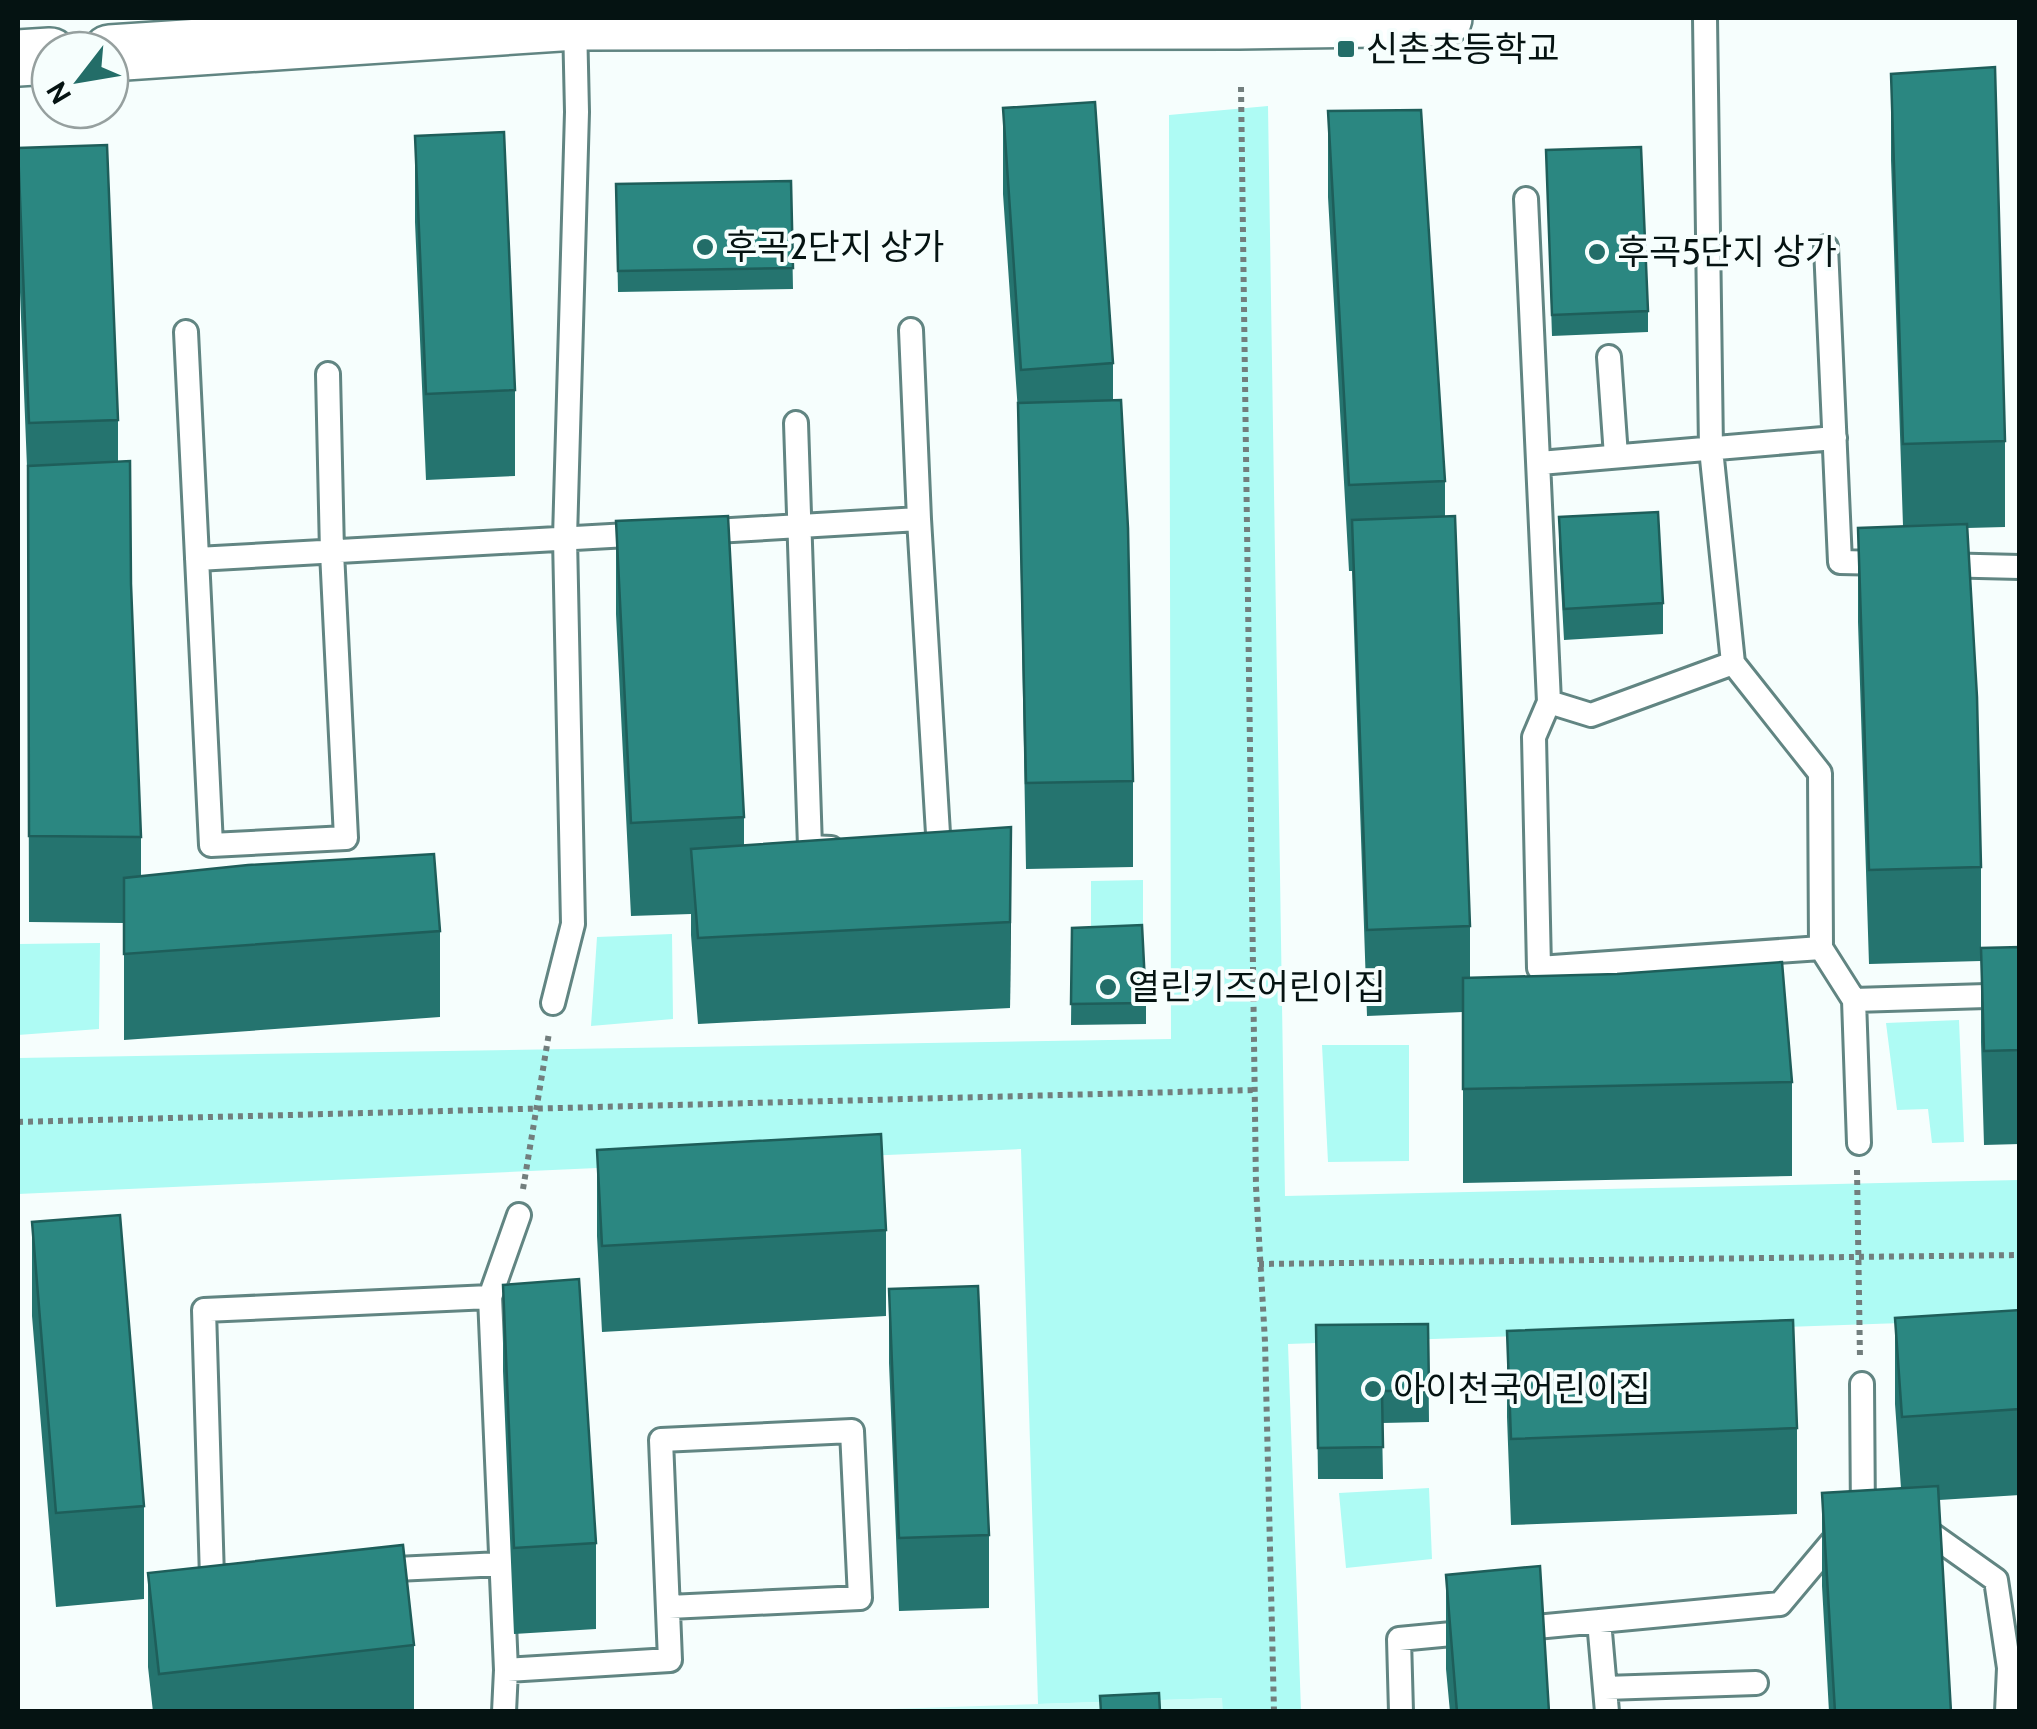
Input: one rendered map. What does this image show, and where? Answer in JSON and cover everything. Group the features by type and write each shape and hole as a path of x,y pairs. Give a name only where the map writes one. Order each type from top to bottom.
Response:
{"street":[{"path":"130,50 308,29 575,22 1444,18"}],"lane":[{"path":"1705,18 1711,449 1732,663 1820,774 1821,948 1854,1000 1859,1143"},
{"path":"553,1004 573,924 565,538 577,112 575,22"},
{"path":"1526,199 1549,702 1534,737 1538,968 1821,948"},
{"path":"1826,246 1840,562 2020,566"},
{"path":"902,849 938,850 911,330"},
{"path":"186,332 211,845 346,838 328,374"},
{"path":"1609,357 1616,456"},
{"path":"796,423 810,848 846,848"},
{"path":"1540,464 1834,438"},
{"path":"197,559 920,519"},
{"path":"1549,702 1591,715 1732,663"},
{"path":"1854,1000 2020,995"},
{"path":"504,1712 506,1670 490,1297 519,1215"},
{"path":"250,1576 212,1578 204,1310 490,1297"},
{"path":"1862,1384 1880,1534"},
{"path":"506,1670 670,1660 661,1440 852,1431 860,1598 669,1608"},
{"path":"1401,1712 1399,1640 1780,1604 1832,1542 1927,1530 2008,1579 2014,1668 2007,1712"},
{"path":"347,1572 501,1564"},
{"path":"1600,1620 1606,1700 1756,1683"}],"path":[{"path":"1242,88 1258,1264 1265,1342 1274,1712"},
{"path":"519,1215 553,1004"},
{"path":"18,1122 1255,1090"},
{"path":"1859,1143 1856,1184 1862,1384"},
{"path":"1258,1264 2020,1255"}],"shaded area":[{"path":"1268,106 1285,1196 2019,1180 2019,1319 1288,1344 1301,1711 1223,1711 1222,1698 1038,1704 1021,1149 18,1194 18,1058 1171,1039 1169,115"},
{"path":"1143,880 1143,934 1091,938 1091,881"},
{"path":"672,934 673,1019 591,1026 597,937"},
{"path":"100,943 99,1029 18,1035 18,944"},
{"path":"1959,1020 1964,1142 1932,1143 1928,1109 1897,1110 1886,1023"},
{"path":"1322,1045 1409,1045 1409,1161 1328,1162"},
{"path":"1429,1488 1432,1559 1346,1568 1339,1493"},
{"path":"1223,1698 1223,1712 799,1712"}],"building":[{"path":"1995,67 2005,441 1903,444 1891,74"},
{"path":"1095,102 1113,363 1021,370 1003,108"},
{"path":"1421,110 1445,481 1349,485 1328,111"},
{"path":"504,132 515,390 426,394 415,136"},
{"path":"107,145 118,420 29,423 18,148"},
{"name":"후곡5단지 상가","path":"1641,147 1648,311 1552,315 1546,150"},
{"name":"후곡2단지 상가","path":"791,181 793,268 618,271 616,184"},
{"path":"1121,400 1133,781 1026,783 1018,403"},
{"path":"130,461 141,837 29,836 28,466"},
{"path":"1658,512 1663,603 1564,609 1559,517"},
{"path":"728,516 744,817 631,823 616,521"},
{"path":"1455,516 1470,926 1367,930 1352,520"},
{"path":"1967,524 1981,867 1869,870 1858,528"},
{"path":"1011,827 1010,922 698,938 691,849"},
{"path":"434,854 440,931 124,954 124,878 248,865"},
{"name":"열린키즈어린이집","path":"1142,925 1146,1003 1071,1004 1072,928"},
{"path":"2020,947 2020,1050 1984,1051 1981,948"},
{"path":"1782,962 1792,1082 1463,1089 1463,978 1617,974"},
{"path":"881,1134 886,1230 602,1246 597,1150"},
{"path":"120,1215 144,1506 56,1513 32,1222"},
{"path":"579,1279 596,1543 514,1548 503,1285"},
{"path":"978,1286 989,1535 899,1538 889,1289"},
{"path":"2020,1310 2020,1409 1902,1417 1895,1318"},
{"path":"1793,1320 1797,1428 1511,1439 1507,1331"},
{"name":"아이천국어린이집","path":"1428,1324 1429,1391 1382,1391 1383,1447 1318,1448 1316,1325"},
{"path":"1938,1486 1951,1712 1835,1712 1822,1493"},
{"path":"403,1545 414,1645 159,1674 148,1573"},
{"path":"1540,1566 1549,1712 1457,1712 1446,1575"},
{"path":"1159,1693 1160,1712 1101,1712 1100,1696"}],"place":[{"name":"신촌초등학교","path":"1346,49"},
{"name":"후곡2단지 상가","path":"705,247"},
{"name":"후곡5단지 상가","path":"1597,252"},
{"name":"열린키즈어린이집","path":"1108,987"},
{"name":"아이천국어린이집","path":"1373,1389"}]}
